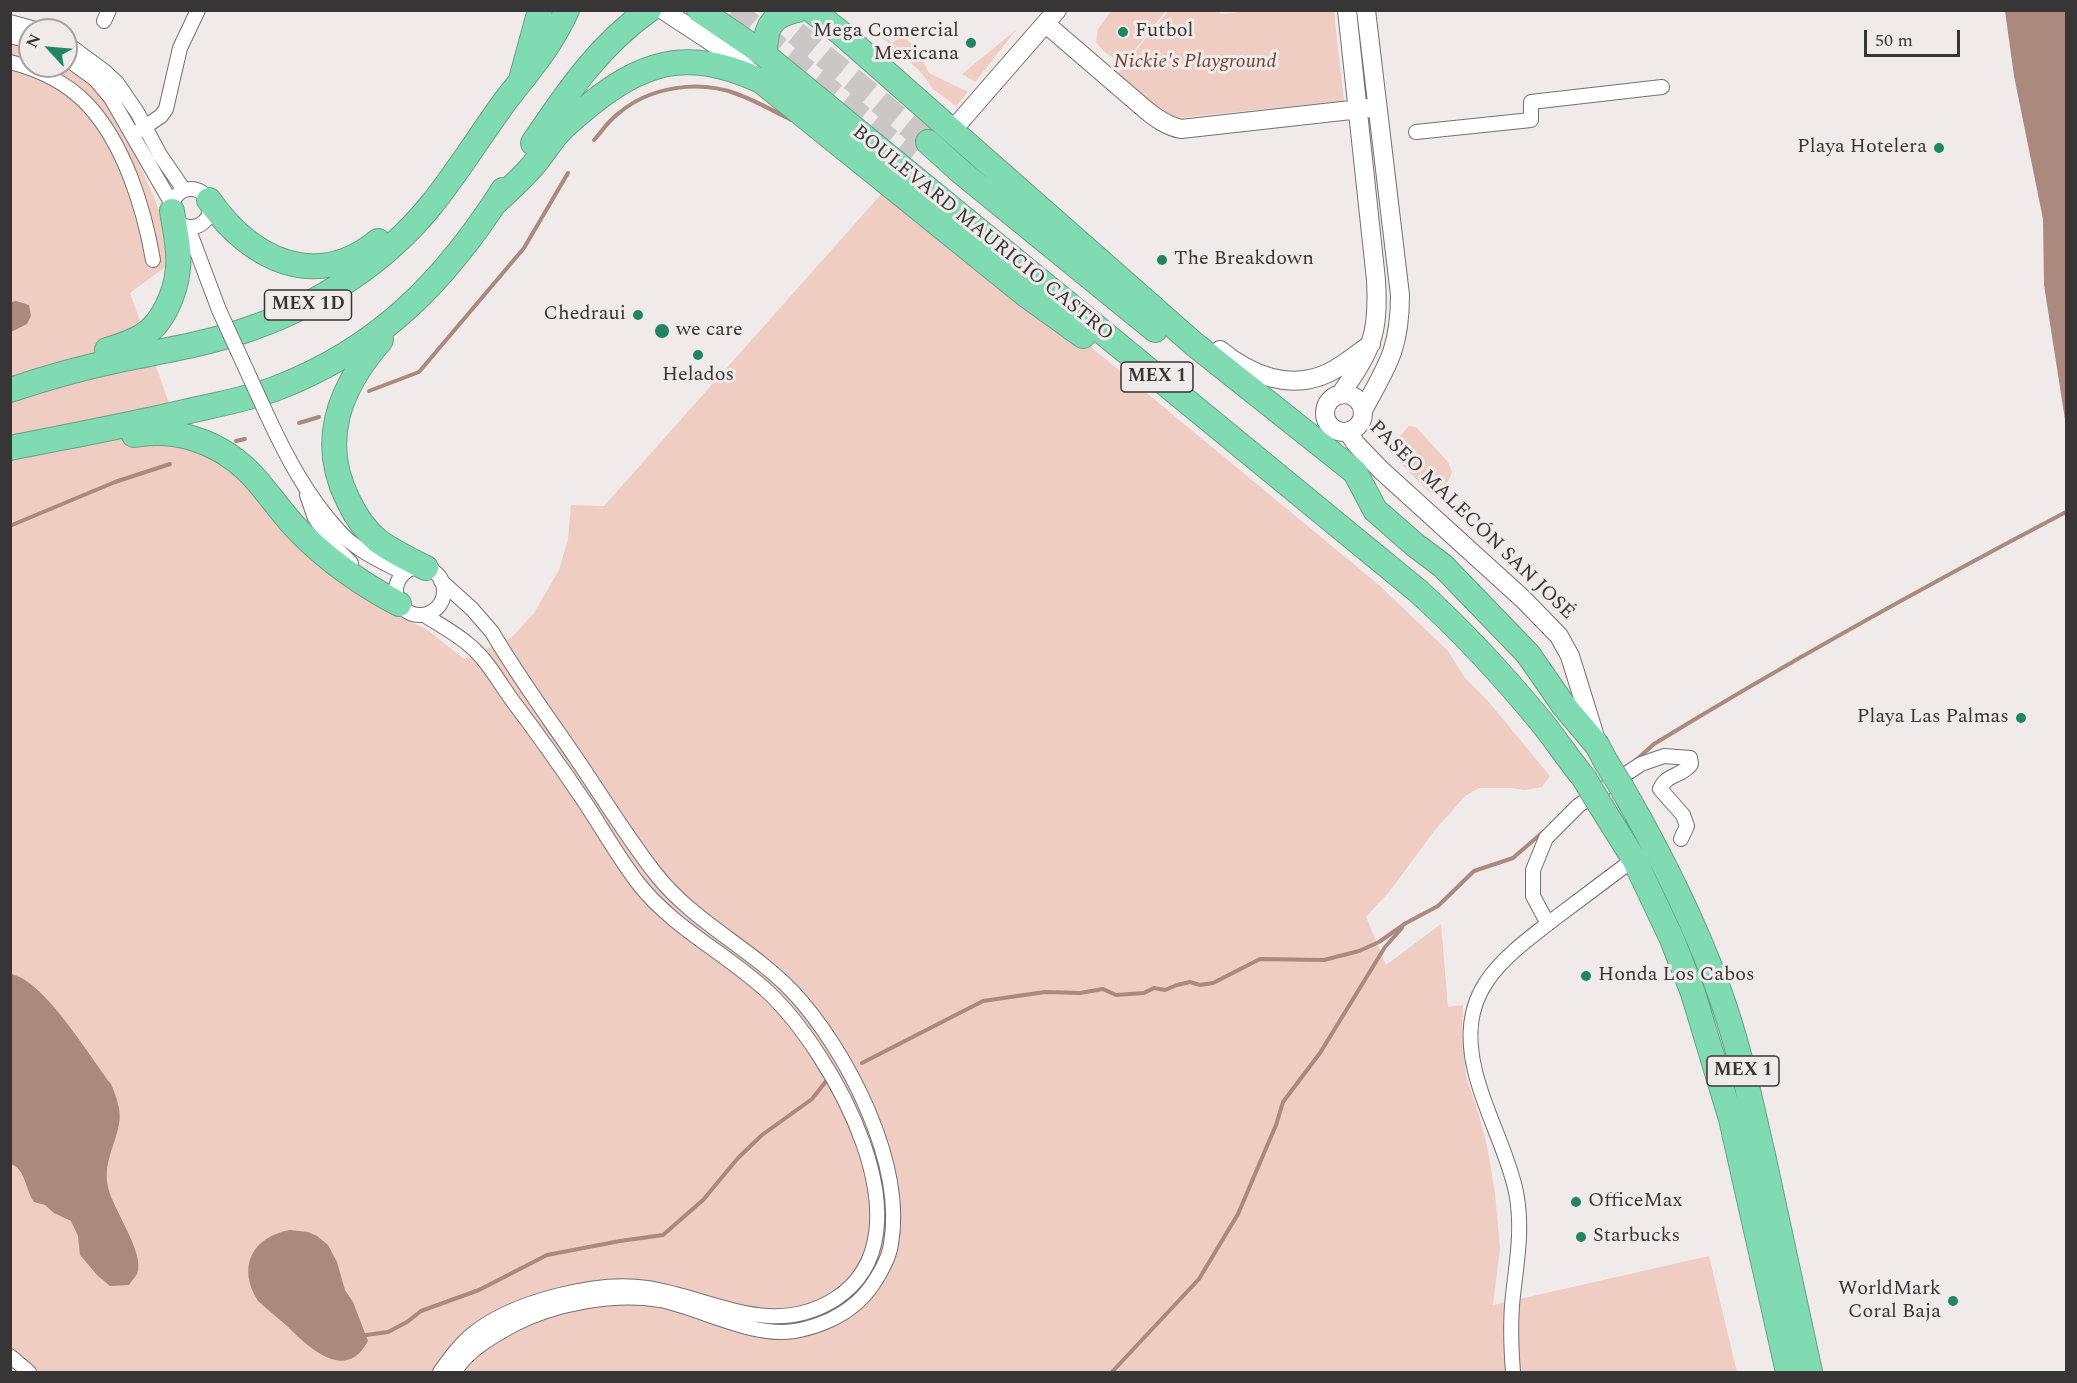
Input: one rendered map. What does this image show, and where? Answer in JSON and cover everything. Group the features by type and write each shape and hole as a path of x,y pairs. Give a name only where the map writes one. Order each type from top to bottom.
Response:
{"highway":[{"path":"520,84 540,10"},
{"name":"MEX 1D","path":"10,390 68,372 251,329 308,305 355,276 414,225 456,172 506,100 552,41 567,10"},
{"name":"MEX 1D","path":"10,448 249,397 307,374 374,336 414,303 459,254 586,68 613,39 649,10"},
{"name":"BOULEVARD MAURICIO CASTRO","path":"699,10 765,55 1418,591 1476,646 1540,720 1584,778 1634,859"},
{"path":"765,55 766,32 773,21 781,15 797,10"},
{"name":"BOULEVARD MAURICIO CASTRO","path":"811,10 841,33 1194,344 1355,472 1375,510"},
{"path":"494,204 530,169 560,132 623,79 646,69 670,63 699,62 736,70 761,81 1026,295 1111,356 1163,382"},
{"name":"BOULEVARD MAURICIO CASTRO","path":"1345,531 1288,465 920,150 961,172 1375,510 1414,545 1443,566 1528,654 1564,706 1602,754"},
{"path":"210,208 248,244 262,253 295,264 328,265 354,257 372,246 456,172"},
{"path":"10,379 127,344 148,332 167,305 178,270 176,214"},
{"path":"1134,277 1194,344"},
{"path":"414,303 366,358 347,389 336,419 334,463 341,487 368,532 424,574"},
{"path":"10,459 144,434 172,434 196,439 227,455 248,471 295,527 335,564 364,584 398,597"},
{"name":"MEX 1","path":"1602,754 1645,827 1673,883 1718,987 1746,1082 1810,1372"},
{"name":"MEX 1","path":"1634,859 1683,966 1717,1069 1743,1171 1788,1372"}],"street":[{"path":"133,134 146,128 166,109 180,48 198,10"},
{"path":"663,10 734,56 761,81"},
{"path":"825,10 837,23 1222,353 1251,371 1266,378 1290,381 1313,379 1329,373 1371,344"},
{"path":"1340,395 1355,398 1363,410 1360,424 1348,432 1333,429 1325,417 1329,403 1340,395 1371,344 1377,310 1347,10"},
{"name":"PASEO MALECÓN SAN JOSÉ","path":"1363,410 1393,354 1400,319 1400,295 1366,10"},
{"path":"957,124 1052,17 1146,110 1160,121 1175,128 1193,128 1377,106"},
{"path":"78,52 96,65 111,87 133,134 176,214 190,233 219,310 267,415 303,484 315,518 337,549 367,576 398,597 410,613 424,615 469,645 525,717 636,881 652,900 690,933 740,968 768,992 797,1023 820,1054 844,1099 865,1150 873,1178 878,1227 871,1257 858,1277 838,1297 812,1311 764,1331 659,1300 618,1297 542,1306 492,1322 474,1333 456,1350 440,1372"},
{"path":"10,62 55,80 86,104 104,128 129,175 148,231 153,260"},
{"path":"78,66 128,98 160,155 184,190"},
{"path":"86,104 111,87"},
{"path":"1416,132 1531,120 1530,102 1662,87"},
{"path":"176,214 175,198 184,190 193,188 200,190 210,208 202,237 202,262"},
{"path":"176,214 200,226 206,221 210,208"},
{"name":"PASEO MALECÓN SAN JOSÉ","path":"1348,432 1356,444 1381,470 1523,599 1559,636 1570,656 1602,754"},
{"path":"303,484 339,531 370,555 424,574 472,609 492,632 656,874 692,909 792,992 833,1043 861,1093 887,1170 894,1218 891,1246 884,1266 862,1298 839,1316 815,1326 791,1332 778,1324"},
{"path":"398,597 398,581 424,574"},
{"path":"424,574 443,595 441,602 431,612 424,615"},
{"path":"525,717 541,706"},
{"path":"1548,924 1533,896 1533,870 1546,838 1578,805 1641,764 1664,756 1690,758 1691,764 1687,770 1663,782 1660,789 1683,815 1688,826 1681,838"},
{"path":"1513,1372 1511,1330 1520,1220 1516,1191 1474,1069 1470,1032 1471,1014 1479,993 1491,974 1512,951 1634,859"},
{"path":"871,1257 884,1266"},
{"path":"455,1372 458,1366 490,1338 529,1317 542,1306"},
{"path":"10,1356 29,1372"}],"green space":[{"name":"Nickie's Playground","path":"1256,10 1334,11 1344,101 1167,119 1115,77 1168,11 1217,11 1222,14"},
{"name":"Futbol","path":"1111,11 1166,11 1129,57 1119,59 1106,53 1096,42 1098,29"},
{"path":"1017,29 975,82 962,74"},
{"path":"882,33 892,43 902,36 919,53 929,73 968,92 956,106 933,89 921,72 880,36"},
{"path":"11,41 18,43 18,78 78,78 78,75 93,84 104,97 131,144 164,226 168,265 130,293 182,440 217,458 390,612 426,629 464,659 511,638 534,613 559,570 568,539 571,505 604,506 883,192 1074,333 1379,585 1448,651 1465,678 1487,700 1550,776 1542,787 1525,790 1479,788 1465,796 1435,830 1389,892 1366,917 1386,965 1441,924 1448,1007 1463,1005 1462,1037 1466,1076 1487,1146 1495,1193 1500,1249 1493,1305 1709,1256 1737,1372 11,1372"},
{"path":"1409,426 1416,427 1448,462 1452,472 1449,480 1437,494 1428,491 1391,453 1391,446"}],"shaded area":[{"path":"2005,11 2066,11 2066,426 2044,285 2043,219 2014,76"},
{"path":"16,301 29,305 31,316 27,324 11,332 11,302"},
{"path":"11,974 24,979 51,1004 78,1038 115,1093 120,1119 108,1162 107,1178 111,1196 137,1255 139,1265 137,1274 129,1285 110,1286 97,1275 80,1255 78,1236 71,1221 54,1213 45,1205 34,1202 20,1171 11,1164"},
{"path":"290,1230 308,1232 317,1236 328,1245 337,1262 345,1290 353,1302 368,1341 359,1353 349,1359 339,1361 328,1358 306,1344 258,1301 252,1289 249,1266 257,1247 266,1239"}],"waterway":[{"path":"594,140 612,119 632,104 660,91 676,88 707,87 737,94 791,120"},
{"path":"369,391 419,372 524,248 568,173"},
{"path":"299,423 319,417"},
{"path":"236,441 245,439"},
{"path":"12,525 115,482 170,464"},
{"path":"1636,760 1654,744 1704,713 1910,596 2066,512"},
{"path":"862,1063 983,1001 1045,992 1080,993 1103,989 1116,995 1144,993 1154,988 1165,990 1190,982 1200,985 1213,983 1260,959 1324,960 1359,951 1379,942 1406,923 1438,906 1474,871 1513,858 1543,832"},
{"path":"1112,1372 1199,1279 1238,1214 1276,1125 1283,1102 1320,1053 1385,947 1402,928"},
{"path":"366,1335 388,1332 421,1311 479,1290 547,1255 663,1235 703,1200 738,1158 762,1135 812,1099 827,1080"}],"tunnel":[{"path":"733,10 911,158"},
{"path":"768,10 928,142"}],"place":[{"name":"Futbol","path":"1123,32"},
{"name":"Mega Comercial Mexicana","path":"971,43"},
{"name":"Playa Hotelera","path":"1939,148"},
{"name":"The Breakdown","path":"1162,260"},
{"name":"Chedraui","path":"638,315"},
{"name":"we care","path":"662,331"},
{"name":"Helados","path":"698,355"},
{"name":"Playa Las Palmas","path":"2021,718"},
{"name":"Honda Los Cabos","path":"1586,976"},
{"name":"OfficeMax","path":"1576,1202"},
{"name":"Starbucks","path":"1581,1237"},
{"name":"WorldMark Coral Baja","path":"1953,1301"}]}
